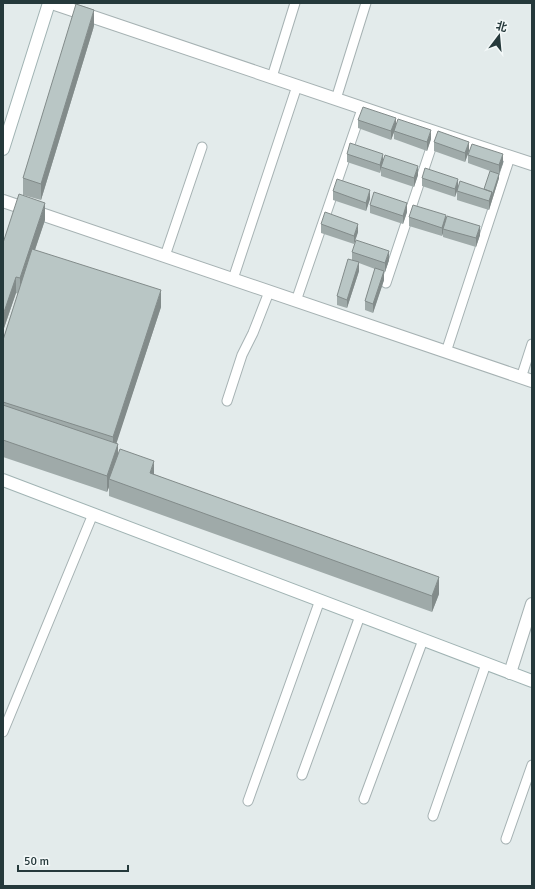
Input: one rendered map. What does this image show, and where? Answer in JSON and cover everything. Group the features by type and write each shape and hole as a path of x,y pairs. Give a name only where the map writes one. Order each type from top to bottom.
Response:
{"street":[{"path":"3,149 50,3 532,164"},
{"path":"3,200 527,379"},
{"path":"3,480 532,681"},
{"path":"510,673 532,604"}],"lane":[{"path":"272,78 294,3"},
{"path":"336,99 366,3"},
{"path":"233,279 297,86"},
{"path":"296,301 363,108"},
{"path":"386,283 436,132"},
{"path":"165,256 202,147"},
{"path":"446,352 510,157"},
{"path":"227,401 242,355 253,333 269,292"},
{"path":"527,379 532,344"},
{"path":"3,732 93,514"},
{"path":"248,801 320,600"},
{"path":"302,775 360,616"},
{"path":"364,800 423,640"},
{"path":"433,816 486,664"},
{"path":"506,839 532,765"}],"building":[{"path":"76,4 94,10 41,184 23,178"},
{"path":"363,107 396,118 391,131 358,120"},
{"path":"398,119 431,130 427,142 394,131"},
{"path":"438,131 469,142 465,153 434,142"},
{"path":"350,143 383,154 380,165 347,154"},
{"path":"472,144 503,154 499,165 468,155"},
{"path":"385,155 418,166 414,178 381,167"},
{"path":"425,168 458,179 455,189 422,178"},
{"path":"490,171 499,174 492,196 492,192 484,189"},
{"path":"337,179 370,190 366,203 333,191"},
{"path":"460,181 492,192 489,201 457,191"},
{"path":"374,192 407,203 403,216 370,205"},
{"path":"19,194 45,203 20,278 16,277 3,315 3,243"},
{"path":"413,205 446,215 442,228 409,217"},
{"path":"325,212 358,224 354,236 321,224"},
{"path":"447,216 480,226 476,238 443,229"},
{"path":"356,240 389,251 385,263 352,252"},
{"path":"32,249 161,290 113,437 3,402 3,340"},
{"path":"348,259 359,262 347,300 337,296"},
{"path":"375,268 384,271 373,304 365,301"},
{"path":"3,405 118,444 107,476 3,440"},
{"path":"120,449 154,461 150,473 439,577 432,596 109,479"}]}
